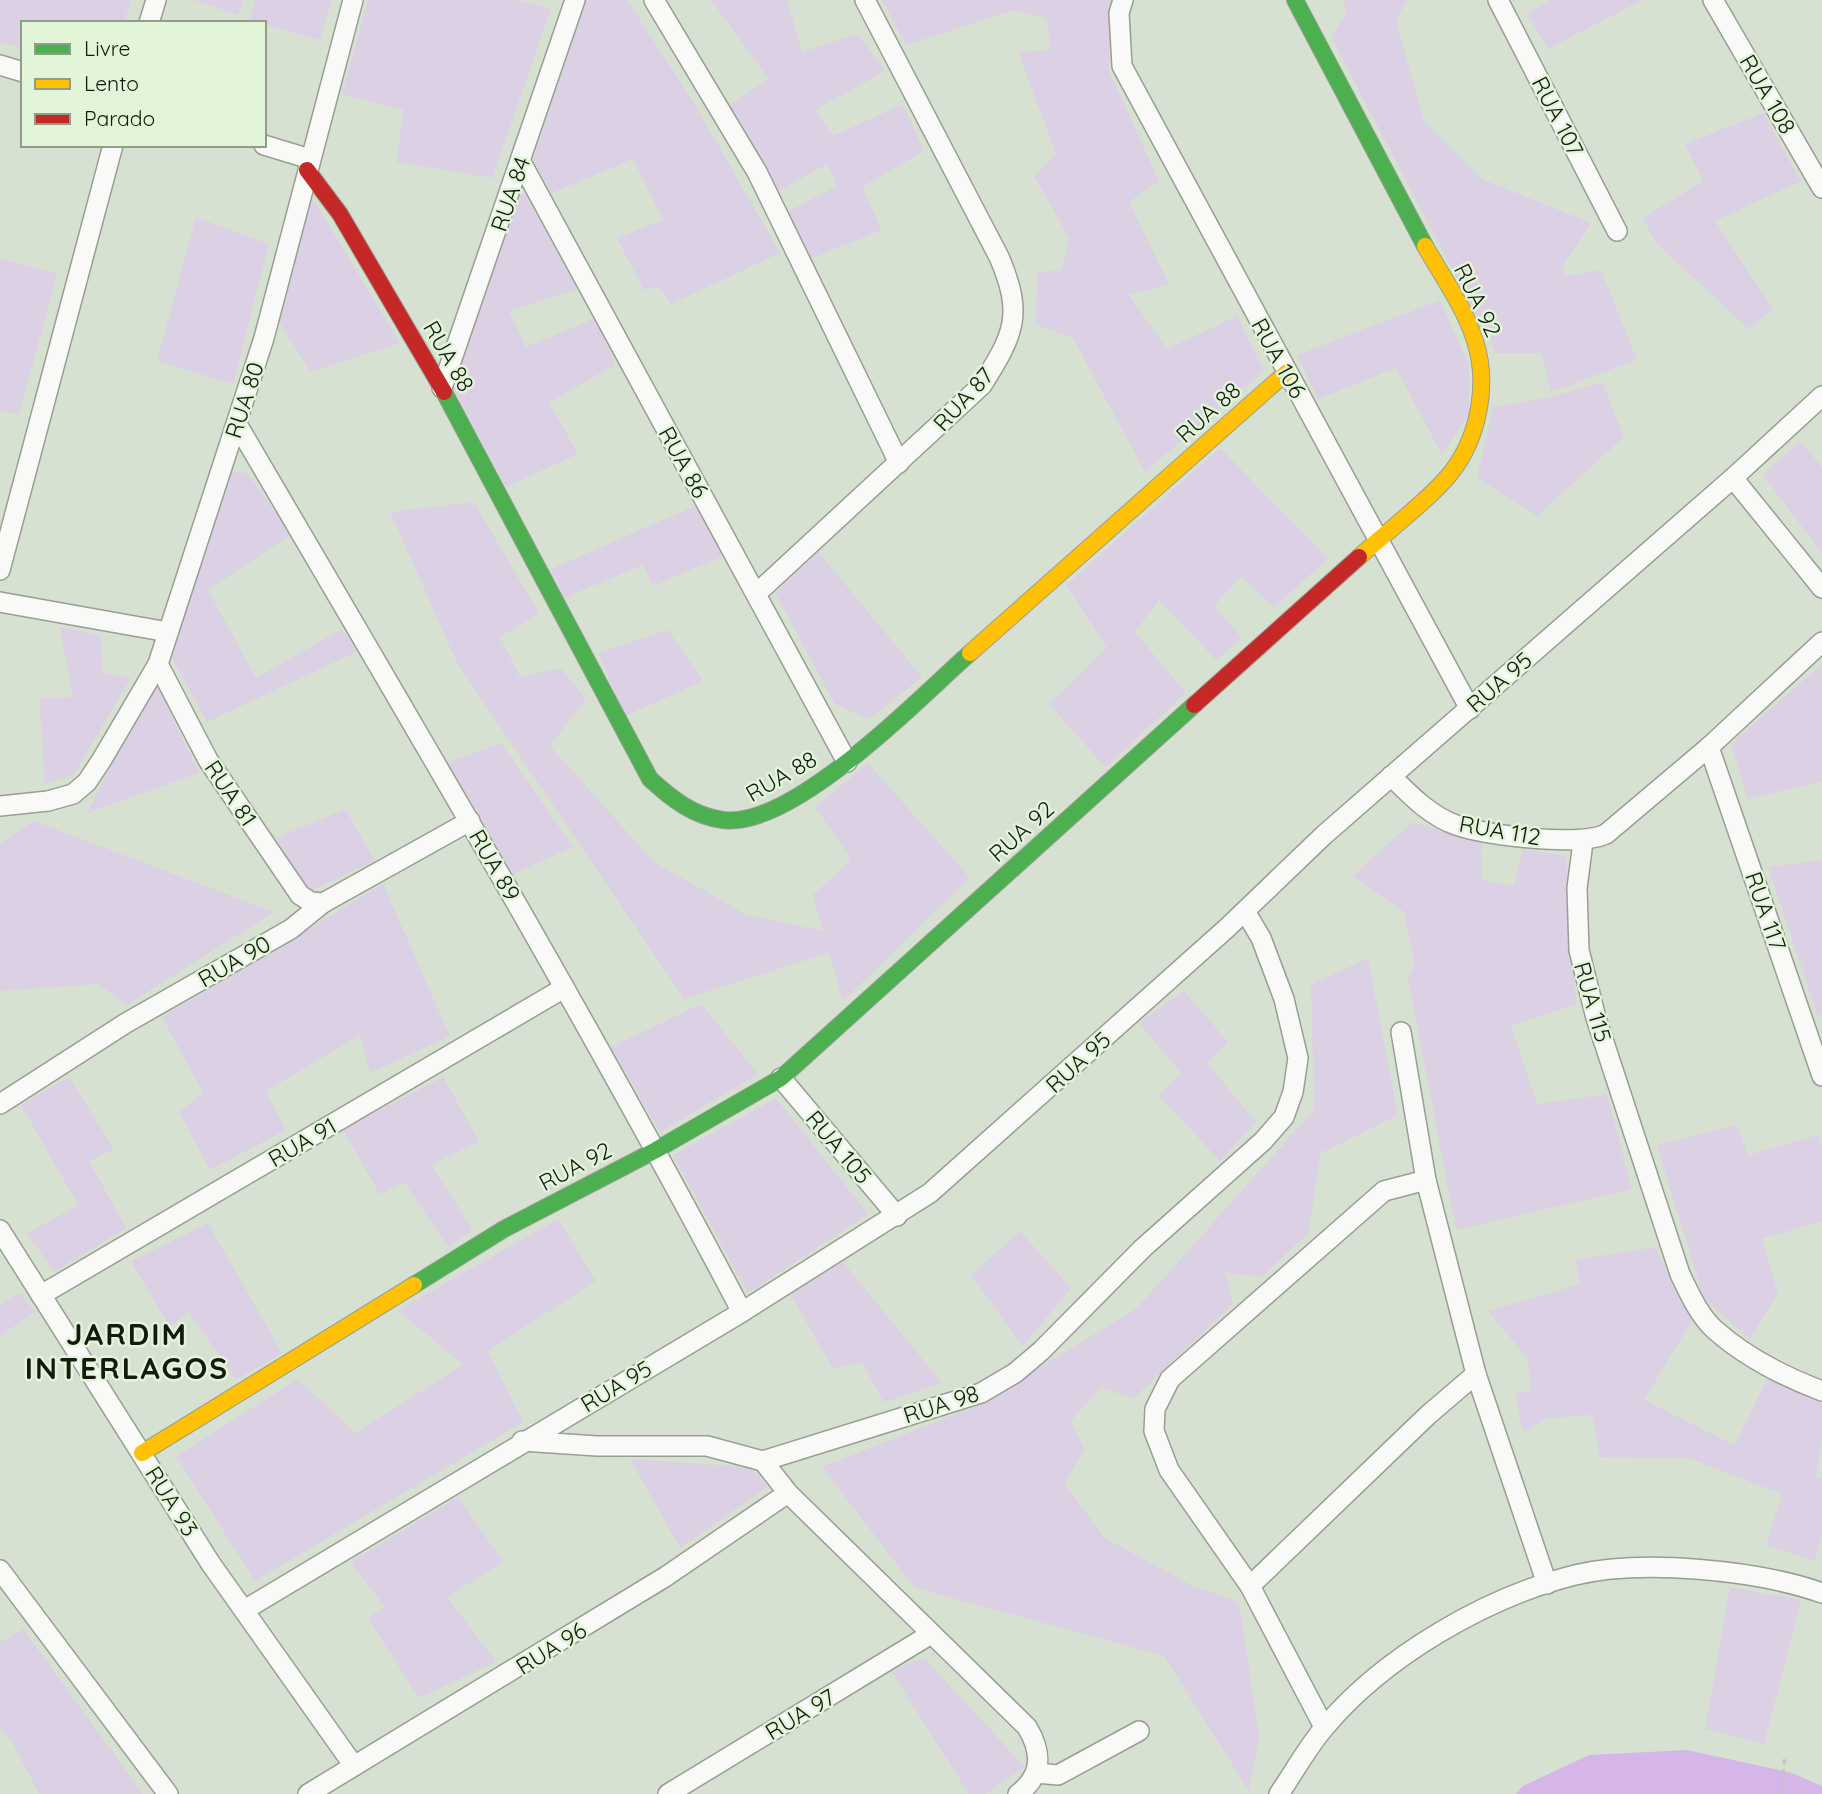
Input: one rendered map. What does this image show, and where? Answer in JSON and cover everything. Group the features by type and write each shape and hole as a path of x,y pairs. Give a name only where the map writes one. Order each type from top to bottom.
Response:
{"street":[{"path":"150,21 156,0"},
{"name":"RUA 80","path":"0,806 48,801 73,794 87,782 158,664 278,292 353,0"},
{"name":"RUA 84","path":"442,388 522,162 575,0"},
{"path":"654,0 757,172 899,463"},
{"name":"RUA 87","path":"757,593 982,385 1009,337 1015,304 1012,287 999,257 865,0"},
{"name":"RUA 106","path":"1124,0 1119,12 1122,66 1470,709"},
{"name":"RUA 92","path":"142,1453 505,1229 656,1150 781,1078 1450,474 1476,426 1480,406 1483,383 1475,339 1295,0"},
{"name":"RUA 107","path":"1498,0 1617,231"},
{"name":"RUA 108","path":"1713,0 1822,188"},
{"path":"0,65 21,71"},
{"path":"266,146 309,164"},
{"path":"0,570 27,459 112,147"},
{"name":"RUA 86","path":"522,162 847,762"},
{"name":"RUA 88","path":"309,164 442,388 650,779 669,800 695,814 721,822 748,821 796,799 847,762 1287,372"},
{"name":"RUA 95","path":"246,1609 522,1441 742,1312 897,1216 952,1175 1391,776 1733,478 1822,396"},
{"name":"RUA 89","path":"237,424 470,821 656,1150 742,1312"},
{"path":"1733,478 1822,588"},
{"path":"0,602 168,632"},
{"path":"1583,842 1606,834 1709,747 1822,642"},
{"name":"RUA 81","path":"158,664 208,760 300,895 311,902 323,904"},
{"name":"RUA 117","path":"1709,747 1822,1076"},
{"name":"RUA 112","path":"1391,776 1415,799 1454,824 1481,831 1583,842"},
{"name":"RUA 90","path":"0,1104 126,1023 291,929 323,904 470,821"},
{"name":"RUA 115","path":"1583,842 1577,888 1579,950 1596,1018 1680,1274 1695,1303 1714,1328 1771,1368 1822,1391"},
{"name":"RUA 98","path":"763,1461 981,1393 1014,1373 1041,1351 1143,1248 1263,1141 1284,1117 1293,1092 1298,1058 1287,1008 1261,938 1245,911"},
{"name":"RUA 91","path":"41,1295 564,988"},
{"path":"1401,1032 1426,1180 1476,1374 1547,1584"},
{"name":"RUA 105","path":"781,1078 897,1216"},
{"path":"1324,1727 1250,1586 1169,1470 1154,1431 1155,1409 1170,1379 1384,1191 1426,1180"},
{"name":"RUA 93","path":"0,1230 211,1564 246,1609 354,1766"},
{"path":"1250,1586 1428,1415 1476,1374"},
{"path":"522,1441 597,1446 707,1446 763,1461 788,1493 1027,1727 1037,1744 1036,1773 1030,1784 1018,1794"},
{"name":"RUA 96","path":"307,1794 665,1577 788,1493"},
{"path":"1279,1794 1324,1727 1383,1672 1447,1628 1547,1584 1610,1570 1680,1568 1754,1577 1822,1594"},
{"path":"0,1570 167,1794"},
{"name":"RUA 97","path":"668,1794 931,1634"},
{"path":"1036,1773 1058,1774 1139,1731"}],"path":[{"path":"1780,1794 1785,1757"}],"shaded area":[{"path":"0,0 131,0 125,21 21,21 21,47 0,42"},
{"path":"193,0 243,0 238,15"},
{"path":"256,0 332,0 320,40 266,25 266,21 249,20"},
{"path":"368,0 518,0 551,9 492,178 397,162 403,110 342,94"},
{"path":"586,0 627,0 694,103 780,253 671,304 660,287 644,290 617,238 663,220 633,159 552,193 533,160"},
{"path":"711,0 787,0 802,52 858,34 885,71 815,110 833,136 903,104 924,151 862,187 882,230 812,258 787,212 837,186 828,164 776,192 728,106 769,79"},
{"path":"882,0 1110,0 1109,71 1159,181 1129,202 1169,284 1129,295 1167,349 1237,316 1264,371 1145,472 1073,338 1036,325 1037,272 1061,270 1069,238 1034,176 1056,154 1018,52 1050,50 1047,18 1014,10 906,45"},
{"path":"1344,0 1407,0 1396,20 1424,121 1482,179 1591,223 1563,266 1565,276 1601,270 1637,360 1551,392 1541,353 1496,353 1331,37 1346,14"},
{"path":"1550,0 1642,0 1548,49 1527,14"},
{"path":"1763,113 1801,181 1715,221 1773,309 1749,329 1656,243 1643,218 1703,181 1685,144"},
{"path":"524,192 578,289 509,311 526,347 598,317 615,365 549,402 578,454 506,487 451,384 516,200"},
{"path":"310,194 400,343 311,372 279,322"},
{"path":"196,217 269,244 233,384 157,361"},
{"path":"0,258 57,274 19,415 0,410"},
{"path":"1440,300 1469,365 1469,413 1442,455 1396,368 1318,399 1297,355"},
{"path":"1602,382 1624,437 1537,516 1477,478 1493,407 1551,397"},
{"path":"1800,441 1822,467 1822,553 1763,475"},
{"path":"1220,448 1328,558 1274,608 1241,577 1214,606 1242,638 1216,660 1159,600 1135,632 1186,693 1105,767 1049,704 1107,648 1066,585"},
{"path":"231,471 247,473 292,534 208,590 256,678 342,629 358,651 207,722 170,654"},
{"path":"474,502 539,613 500,637 520,677 561,668 586,699 550,746 654,862 747,915 823,931 813,895 851,859 815,807 868,763 970,878 843,1001 829,953 684,999 457,663 390,512"},
{"path":"697,505 728,554 653,586 643,565 564,598 551,569"},
{"path":"815,548 922,677 869,719 835,704 775,593"},
{"path":"60,627 100,635 103,673 131,678 74,774 45,784 39,698 73,697"},
{"path":"668,630 703,681 625,716 598,653"},
{"path":"1822,664 1822,781 1748,799 1731,744"},
{"path":"155,681 199,773 87,813"},
{"path":"501,743 573,847 513,874 448,763"},
{"path":"345,809 375,861 310,891 276,838"},
{"path":"34,821 274,912 127,1005 97,984 0,991 0,843"},
{"path":"1412,822 1481,843 1482,880 1514,886 1523,849 1566,856 1576,1004 1511,1026 1537,1104 1607,1094 1632,1189 1456,1230 1408,978 1415,965 1404,912 1353,876"},
{"path":"1822,860 1822,1015 1818,1016 1768,867"},
{"path":"383,884 450,1036 370,1073 360,1035 266,1091 286,1130 210,1170 179,1112 203,1093 162,1017"},
{"path":"1368,958 1398,1115 1321,1153 1308,1233 1262,1277 1226,1273 1233,1304 1133,1399 1101,1387 1071,1421 1085,1450 1064,1484 1105,1538 1191,1585 1239,1602 1259,1736 1249,1791 1164,1656 915,1588 822,1467 976,1406 1136,1309 1314,1110 1311,985"},
{"path":"1184,991 1228,1042 1207,1063 1256,1122 1220,1161 1159,1096 1181,1073 1139,1023"},
{"path":"701,1004 758,1074 660,1132 611,1047"},
{"path":"69,1077 114,1149 89,1161 126,1228 54,1272 27,1233 78,1205 21,1105"},
{"path":"443,1077 479,1141 431,1165 473,1230 448,1247 404,1182 380,1195 343,1129"},
{"path":"776,1098 868,1214 748,1293 673,1155"},
{"path":"1737,1125 1748,1155 1818,1135 1822,1147 1822,1221 1762,1239 1778,1293 1750,1339 1704,1299 1657,1145"},
{"path":"558,1219 596,1281 488,1351 523,1422 255,1581 176,1456 298,1379 355,1433 463,1365 398,1310"},
{"path":"208,1223 282,1353 236,1380 189,1312 170,1327 131,1261"},
{"path":"1020,1231 1071,1288 1023,1346 971,1275"},
{"path":"1655,1247 1693,1319 1644,1400 1735,1445 1768,1377 1822,1404 1822,1437 1816,1477 1822,1478 1822,1533 1815,1561 1766,1545 1782,1494 1688,1458 1600,1457 1592,1415 1548,1418 1523,1432 1515,1394 1531,1390 1527,1358 1488,1311 1580,1284 1575,1260"},
{"path":"843,1262 942,1383 884,1402 862,1363 832,1368 791,1294"},
{"path":"20,1293 35,1312 0,1336 0,1305"},
{"path":"630,1459 750,1467 769,1486 680,1548"},
{"path":"458,1497 503,1562 447,1597 496,1662 419,1698 368,1618 385,1607 351,1562"},
{"path":"1730,1587 1801,1600 1764,1744 1705,1729"},
{"path":"23,1629 143,1794 39,1794 12,1742 0,1728 0,1642"},
{"path":"924,1658 1025,1767 985,1794 969,1794 891,1671"},
{"path":"1687,1750 1792,1773 1822,1786 1822,1794 1516,1794 1523,1786 1589,1755"}],"traffic: fast":[{"path":"1295,0 1425,246"},
{"path":"444,392 650,779 693,811 723,820 752,817 784,804 854,757 970,653"},
{"path":"414,1285 504,1229 656,1150 781,1078 1194,705"}],"traffic: slow":[{"path":"1359,557 1419,506 1450,474 1468,444 1479,410 1481,375 1475,341 1459,305 1425,246"},
{"path":"970,653 1287,372"},
{"path":"142,1453 414,1285"}],"traffic: jam":[{"path":"307,170 340,214 444,392"},
{"path":"1194,705 1359,557"}],"district":[{"name":"JARDIM INTERLAGOS","path":"127,1351"}]}
